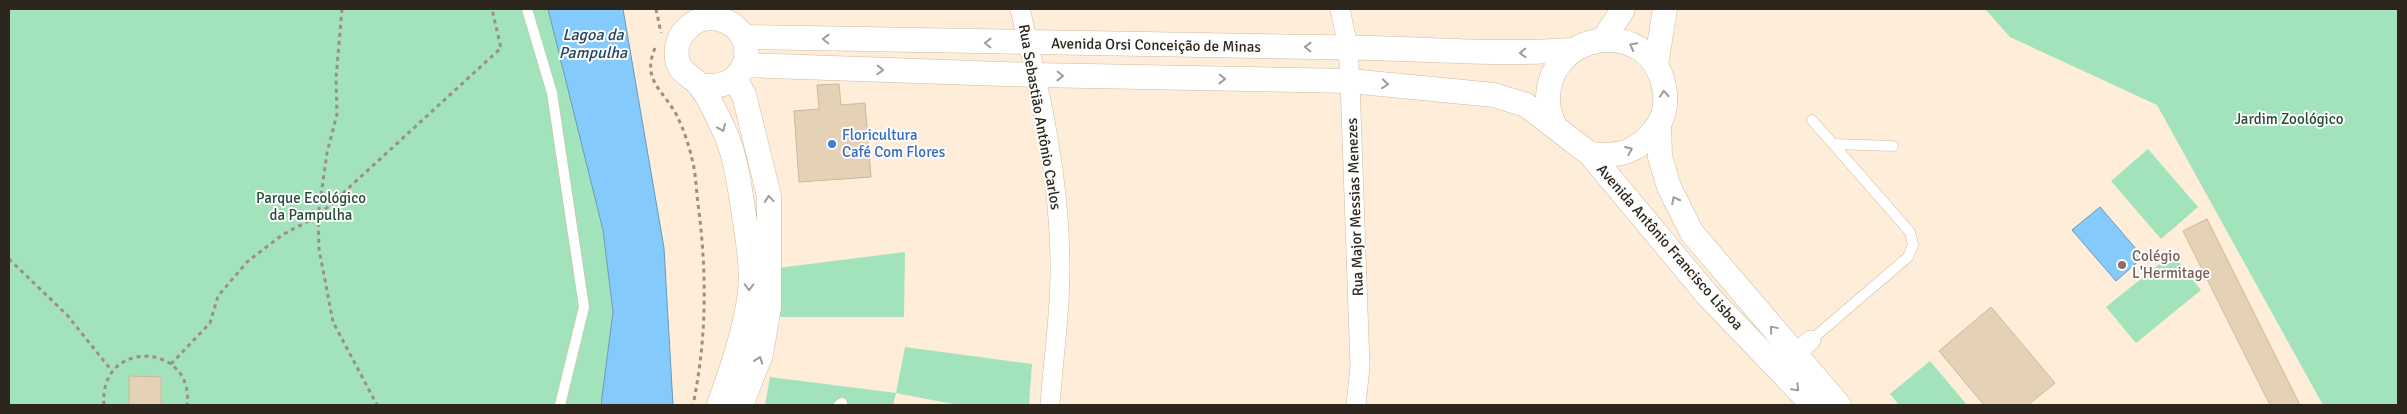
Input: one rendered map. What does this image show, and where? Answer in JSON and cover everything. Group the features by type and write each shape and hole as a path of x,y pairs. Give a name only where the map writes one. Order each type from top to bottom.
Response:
{"street":[{"name":"Rua Sebastião Antônio Carlos","path":"1020,9 1029,44 1050,158 1058,228 1060,273 1050,405"},
{"name":"Rua Major Messias Menezes","path":"1340,9 1348,47 1350,81 1360,367 1356,405"},
{"path":"1604,39 1623,9"},
{"path":"1656,65 1664,9"},
{"path":"700,85 720,86 739,72 746,55 741,35 735,27 714,14 697,20 684,17 677,58 684,74 700,85 723,127 737,168 748,245 750,291 742,337 719,405"},
{"name":"Avenida Orsi Conceição de Minas","path":"741,35 752,37 1029,44 1348,47 1493,54 1572,50"},
{"path":"739,72 1350,81 1494,95 1526,105 1590,154 1610,156 1630,151 1647,140 1659,124 1664,110 1665,94 1662,79 1656,65 1646,54 1633,45 1619,40 1604,39 1572,50 1557,64 1549,84 1547,104 1554,125"},
{"path":"739,72 770,196 770,307 761,354 741,405"},
{"name":"Avenida Antônio Francisco Lisboa","path":"1659,124 1660,157 1669,188 1692,233 1803,347 1840,405"},
{"name":"Avenida Antônio Francisco Lisboa","path":"1590,154 1710,298 1813,405"}],"lane":[{"path":"527,9 552,93 584,307 560,405"},
{"path":"1803,347 1908,257 1913,244 1910,232 1812,120"},
{"path":"1834,144 1893,146"}],"path":[{"path":"342,9 336,78 337,114 327,152 318,216 320,249 333,322 377,405"},
{"path":"171,364 210,323 218,296 247,262 282,235 318,216 501,48 492,9"},
{"path":"656,9 661,35"},
{"path":"658,42 651,58 651,73 659,92 676,115 692,158 705,268 705,325 693,405"},
{"path":"9,259 67,315 112,371"},
{"path":"104,405 104,389 112,371 123,361 140,356 154,356 171,364 183,377 188,396 187,405"}],"green space":[{"name":"Parque Ecológico da Pampulha","path":"9,9 548,9 603,230 613,312 601,405 9,405"},
{"name":"Jardim Zoológico","path":"1985,9 2398,9 2398,405 2323,405 2157,105 2010,37"},
{"path":"2148,149 2198,207 2161,239 2111,181"},
{"path":"905,252 904,317 778,317 778,268"},
{"path":"2172,254 2201,290 2136,343 2106,307"},
{"path":"905,347 1032,364 1029,405 958,405 896,393"},
{"path":"1930,361 1967,405 1899,405 1890,394"},
{"path":"770,377 896,393 893,405 765,405"}],"water":[{"name":"Lagoa da Pampulha","path":"548,9 623,9 664,248 673,405 601,405 613,312 603,230"},
{"path":"2100,207 2143,257 2116,281 2072,230"}],"building":[{"name":"Floricultura Café Com Flores","path":"839,84 841,105 865,103 871,177 799,182 794,111 819,109 817,85"},
{"path":"2207,219 2300,405 2270,405 2183,231"},
{"path":"1991,307 2055,383 2028,405 1984,405 1939,351"},
{"path":"129,376 161,377 161,405 129,405"}],"place":[{"name":"Floricultura Café Com Flores","path":"832,144"},
{"name":"Colégio L'Hermitage","path":"2122,265"}]}
